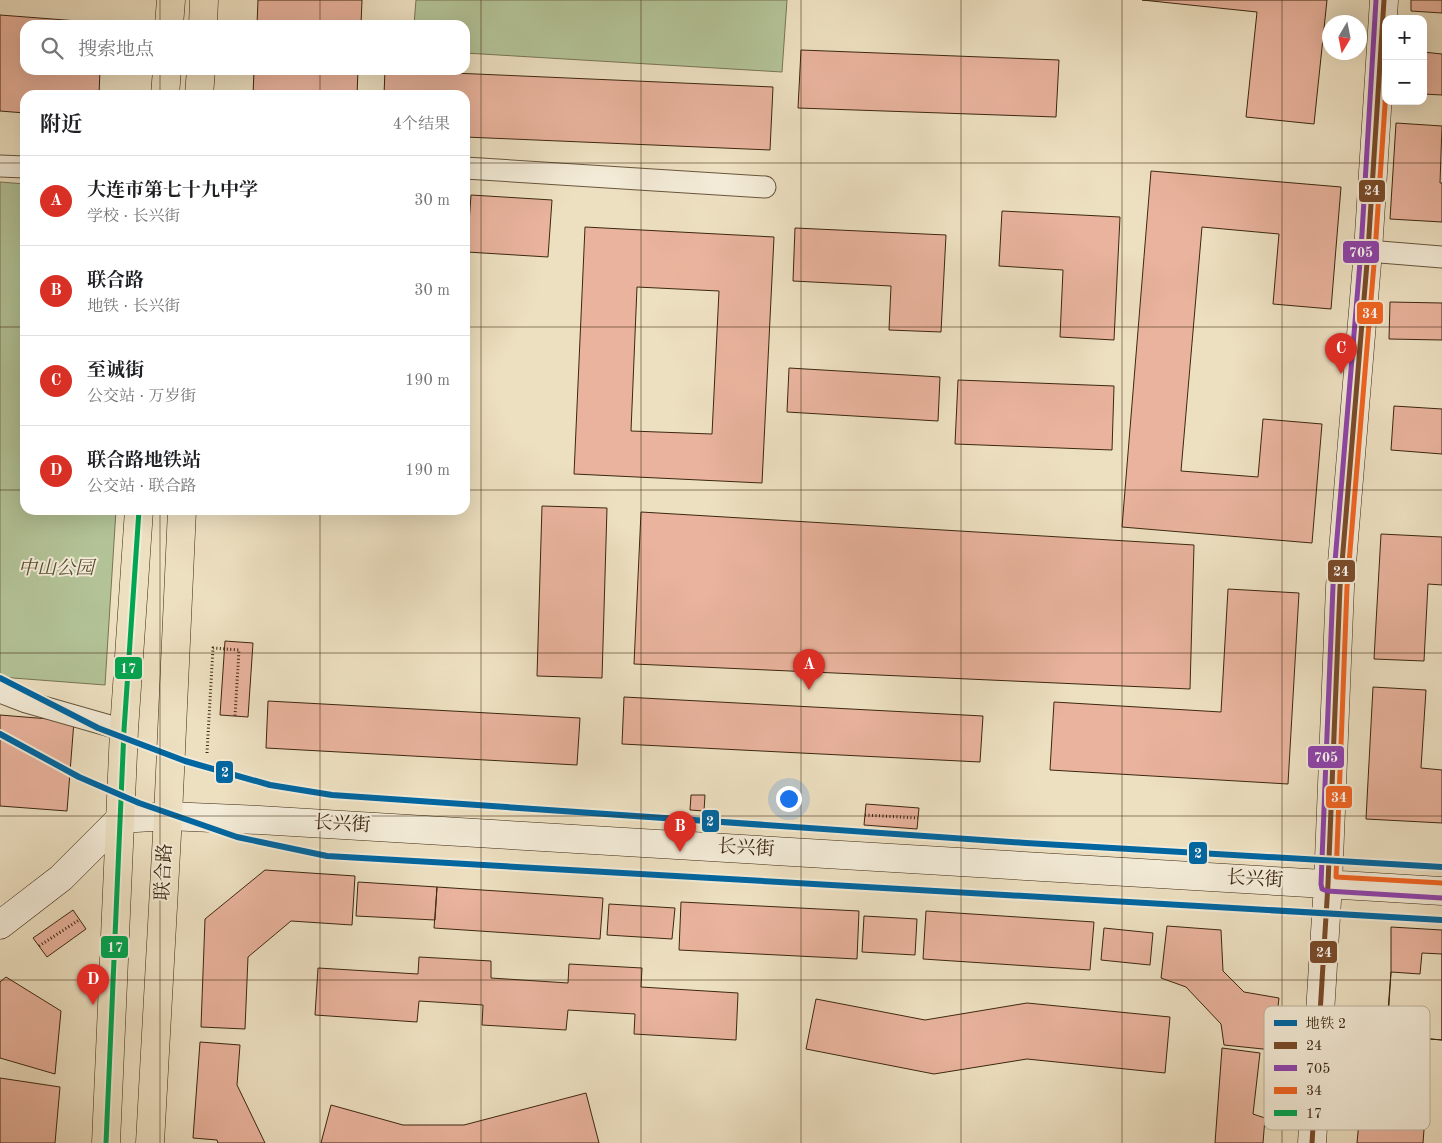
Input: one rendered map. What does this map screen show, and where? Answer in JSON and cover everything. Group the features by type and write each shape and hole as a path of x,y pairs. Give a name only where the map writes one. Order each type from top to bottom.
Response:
{"main road":[{"path":"169,20 170,0"},
{"path":"203,20 204,0"},
{"path":"165,90 167,75"},
{"path":"199,90 201,75"},
{"path":"106,1143 124,730 139,515"},
{"name":"联合路","path":"150,1143 182,515"}],"street":[{"path":"1320,1006 1328,884 1340,587 1368,251 1384,0"},
{"path":"0,166 20,167"},
{"path":"470,168 765,187"},
{"path":"1368,251 1442,257"},
{"path":"0,692 26,702 124,730"},
{"name":"长兴街","path":"120,819 168,816 269,820 1442,891"},
{"path":"0,925 61,878 120,819"},
{"path":"1312,1143 1313,1130"}],"path":[{"path":"207,753 213,648 239,650 235,716"},
{"path":"865,815 918,818"},
{"path":"39,946 79,920"}],"green space":[{"path":"416,0 787,0 782,72 470,53 470,20 414,20"},
{"name":"中山公园","path":"0,182 20,184 20,515 116,515 105,685 0,677"}],"building":[{"path":"258,0 362,0 361,20 257,20"},
{"path":"1142,0 1327,0 1325,15 1322,15 1322,48 1314,124 1246,117 1257,12"},
{"path":"1411,0 1442,0 1442,13 1411,11"},
{"path":"0,15 65,20 20,20 20,75 100,75 99,90 20,90 20,113 0,111"},
{"path":"801,50 1059,60 1056,117 798,108"},
{"path":"1427,52 1442,54 1442,95 1427,94"},
{"path":"470,74 773,87 770,150 470,137 470,90 384,90 385,75"},
{"path":"254,75 358,75 357,90 253,90"},
{"path":"1396,123 1442,126 1440,183 1442,183 1442,222 1390,219"},
{"path":"1151,171 1341,187 1331,309 1273,304 1279,234 1202,227 1181,471 1258,477 1263,419 1322,424 1312,543 1122,527"},
{"path":"471,195 552,200 548,257 470,252"},
{"path":"1002,211 1120,217 1114,340 1060,337 1063,270 999,266"},
{"path":"585,227 774,237 762,483 574,474","holes":["637,287 719,291 712,434 631,431"]},
{"path":"795,228 946,235 941,332 889,330 891,286 793,281"},
{"path":"1390,302 1442,303 1442,340 1389,339"},
{"path":"789,368 940,377 938,421 787,412"},
{"path":"958,380 1114,386 1112,450 955,444"},
{"path":"1394,406 1442,409 1442,454 1391,450"},
{"path":"542,506 607,508 602,678 537,676"},
{"path":"641,512 1194,545 1190,689 634,664"},
{"path":"1381,534 1442,537 1442,585 1428,584 1424,661 1374,659"},
{"path":"1228,589 1299,593 1288,784 1050,770 1054,702 1221,712"},
{"path":"225,641 253,643 248,717 220,715"},
{"path":"1373,687 1426,690 1421,768 1442,770 1442,823 1366,819"},
{"path":"624,697 983,716 980,762 622,744"},
{"path":"268,701 580,718 577,765 266,748"},
{"path":"0,715 74,721 67,811 0,806"},
{"path":"691,795 705,795 704,811 690,810"},
{"path":"866,804 919,808 917,829 864,825"},
{"path":"265,870 355,876 352,925 291,921 248,957 245,1029 201,1027 205,919"},
{"path":"358,882 437,887 435,920 356,916"},
{"path":"437,887 603,898 600,939 434,928"},
{"path":"681,902 859,911 857,959 679,950"},
{"path":"609,904 675,908 672,939 607,935"},
{"path":"73,910 86,929 47,957 33,938"},
{"path":"926,911 1094,922 1090,970 923,959"},
{"path":"864,916 917,919 915,955 862,952"},
{"path":"1167,926 1221,930 1223,971 1244,992 1279,998 1278,1006 1264,1006 1264,1049 1224,1045 1221,1024 1186,987 1161,978"},
{"path":"1391,927 1442,930 1442,1040 1430,1039 1430,1006 1388,1006 1391,972"},
{"path":"1104,928 1153,933 1150,965 1101,960"},
{"path":"1422,953 1442,954 1442,1040 1430,1039 1430,1006 1389,1006 1391,972 1420,974"},
{"path":"419,957 491,961 491,978 568,983 569,964 642,968 641,987 738,993 736,1040 634,1034 635,1014 568,1010 566,1030 482,1025 483,1005 419,1001 417,1022 315,1015 318,968 418,974"},
{"path":"6,977 61,1011 55,1074 0,1058 0,982"},
{"path":"816,999 925,1020 1027,1003 1170,1017 1165,1073 1027,1059 934,1074 806,1049"},
{"path":"200,1042 240,1045 237,1085 265,1143 218,1143 217,1140 193,1138"},
{"path":"1222,1048 1260,1053 1253,1114 1264,1118 1263,1143 1215,1143"},
{"path":"0,1078 60,1087 55,1143 0,1143"},
{"path":"586,1093 599,1143 321,1143 331,1105 403,1125 464,1125"},
{"path":"1358,1130 1424,1130 1423,1143 1357,1143"}],"metro line":[{"name":"2","path":"0,678 98,728 185,761 270,785 332,795 1026,843 1442,867"},
{"name":"2","path":"0,734 79,777 139,803 237,837 327,856 1442,920"}],"transit line":[{"name":"705","path":"1376,0 1361,250 1333,586 1321,884 1322,889 1327,891 1442,898"},
{"name":"24","path":"1320,1006 1328,884 1340,587 1368,251 1384,0"},
{"name":"34","path":"1385,105 1375,252 1347,587 1336,877 1442,883"},
{"name":"17","path":"106,1143 124,730 139,515"},
{"name":"24","path":"1312,1143 1313,1130"}],"place":[{"name":"至诚街","path":"1341,374"},
{"name":"大连市第七十九中学","path":"809,690"},
{"name":"联合路","path":"680,852"},
{"name":"联合路地铁站","path":"93,1005"}]}
